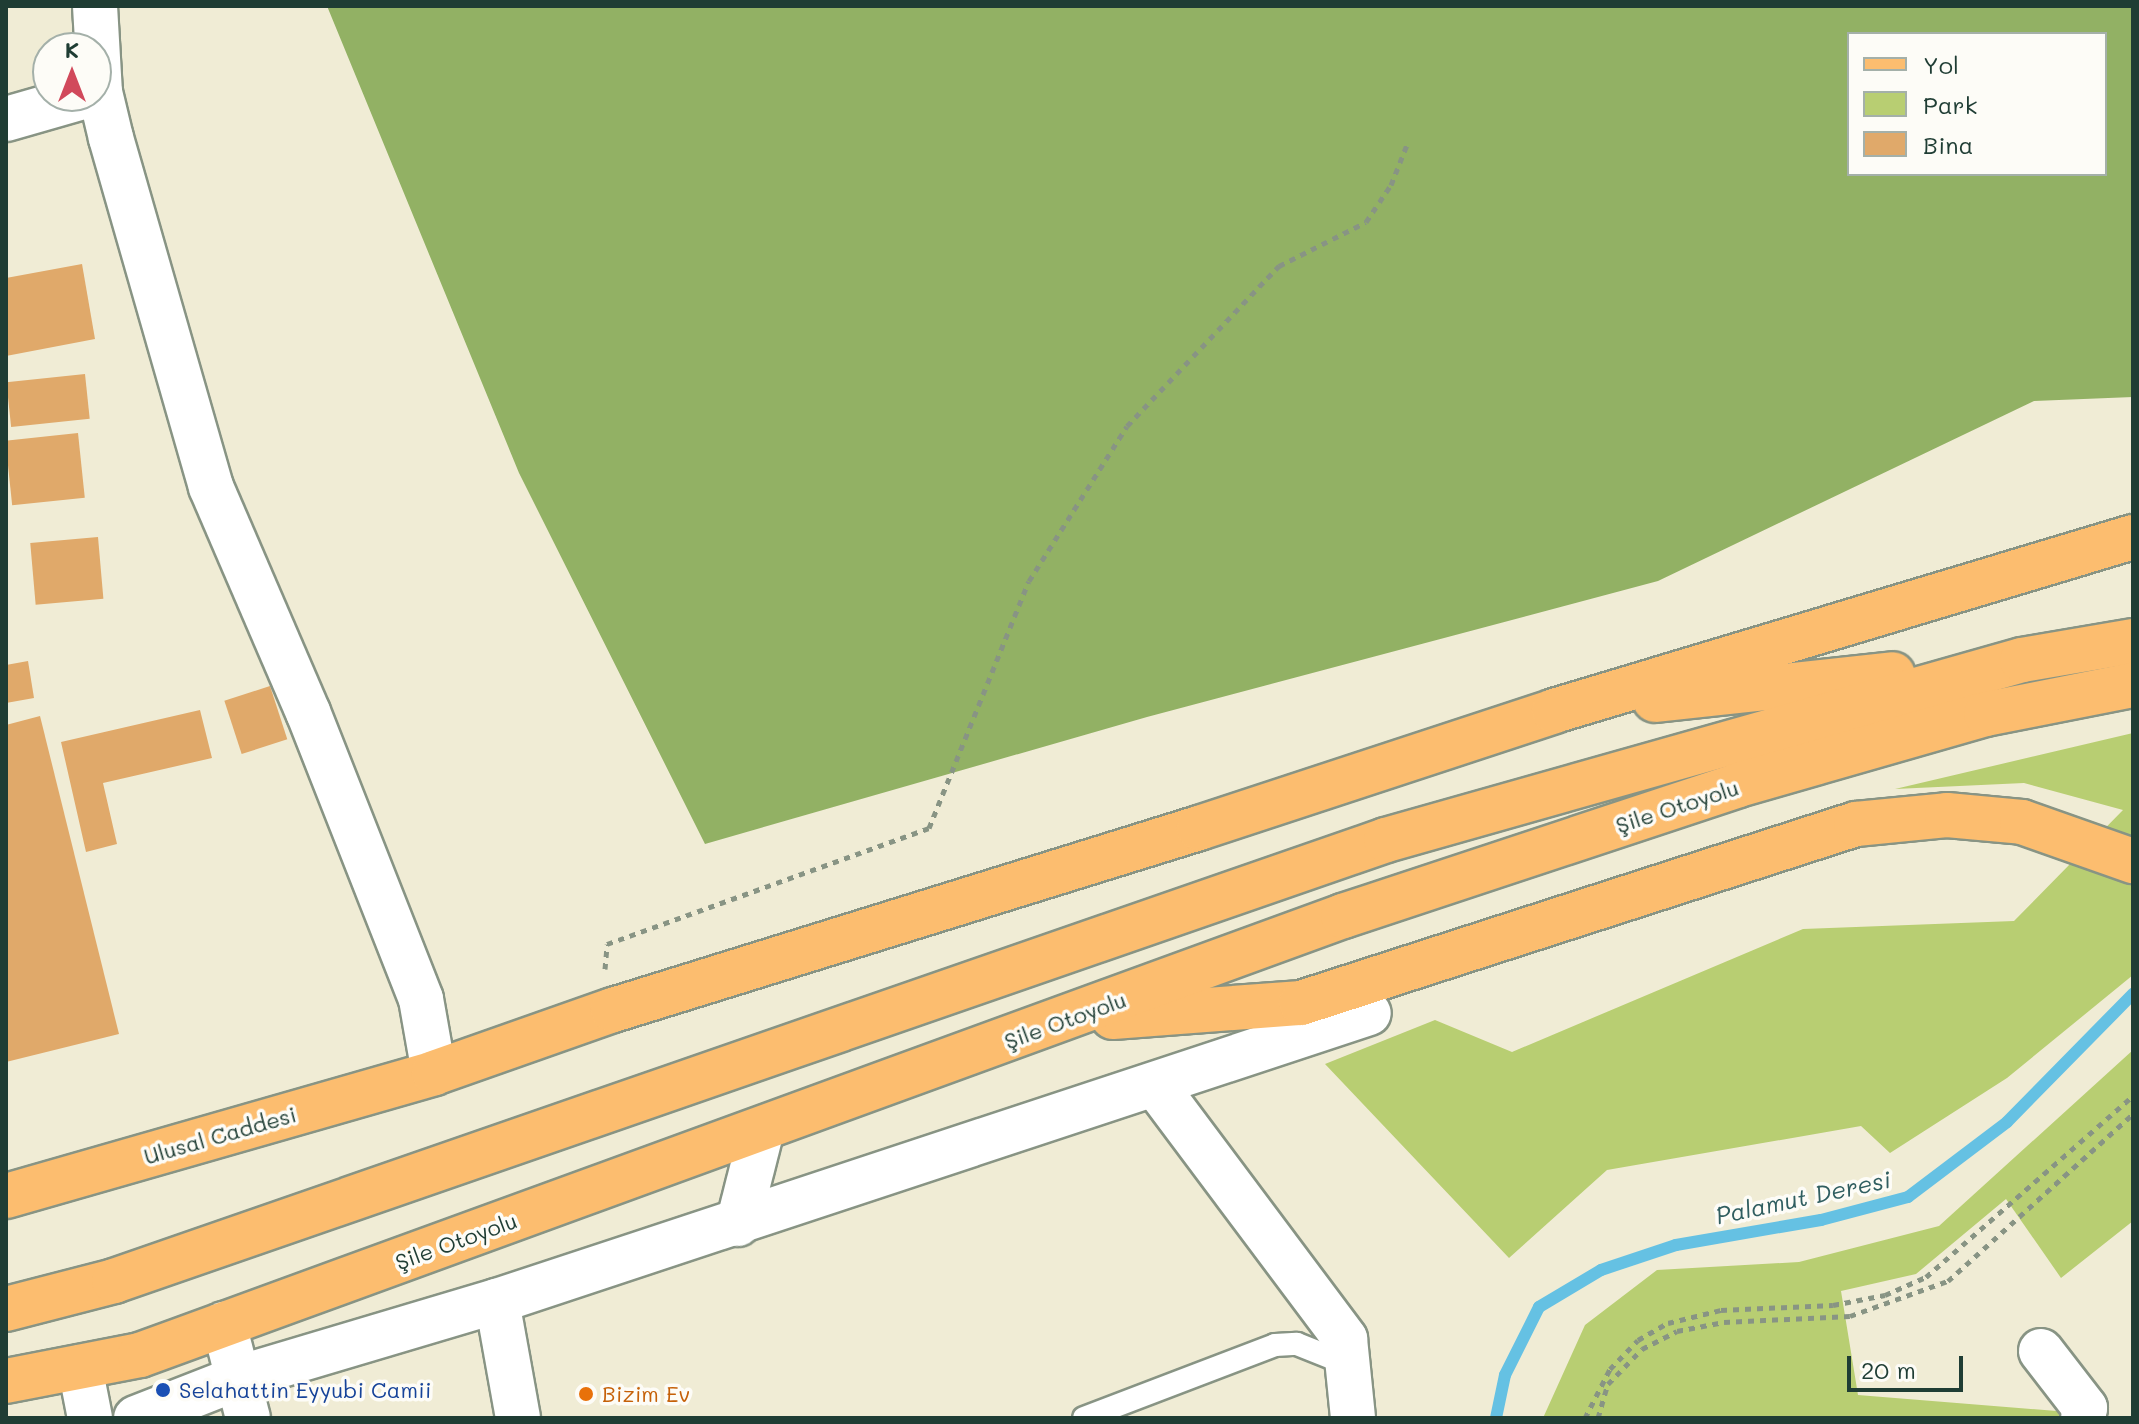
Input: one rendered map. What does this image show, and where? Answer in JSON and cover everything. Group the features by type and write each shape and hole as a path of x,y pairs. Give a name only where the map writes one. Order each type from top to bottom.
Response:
{"main road":[{"path":"1554,711 2133,537"},
{"name":"Şile Otoyolu","path":"6,1309 114,1281 1386,840 2022,660 2133,641"},
{"path":"1554,711 2022,660"},
{"name":"Şile Otoyolu","path":"6,1381 140,1355 761,1133 1343,916 1738,785 1986,714 2133,685"},
{"name":"Ulusal Caddesi","path":"6,1196 434,1073 601,1014 1199,828 1554,711"},
{"path":"1063,1020 1301,1003 1856,824 1947,815 2022,822 2133,861"}],"street":[{"path":"95,6 95,32"},
{"path":"6,119 32,112"},
{"path":"99,112 211,487 308,712 421,999 434,1073"},
{"path":"136,1418 243,1398 497,1301 1156,1086 1369,1013"},
{"path":"1156,1086 1345,1339 1353,1418"},
{"path":"738,1224 761,1133"},
{"path":"497,1301 518,1418"},
{"path":"224,1324 243,1398"},
{"path":"2041,1351 2085,1408 2083,1418"},
{"path":"80,1367 90,1418"}],"lane":[{"path":"1084,1418 1275,1345 1297,1344 1347,1364"}],"path":[{"path":"601,1014 607,944 929,828 1029,581 1127,426 1279,266 1366,222 1391,185 1408,142"},
{"path":"1585,1418 1610,1369 1638,1340 1668,1323 1721,1310 1833,1305 1885,1295 1926,1277 2133,1096"},
{"path":"1598,1418 1608,1384 1642,1349 1677,1331 1724,1322 1850,1316 1948,1281 2133,1114"}],"green space":[{"path":"327,6 2133,6 2133,397 2034,401 1658,581 1147,717 705,844 519,473"},
{"path":"2133,733 2133,975 2007,1078 1890,1153 1861,1126 1607,1170 1509,1258 1325,1064 1435,1020 1512,1052 1803,929 2014,921 2123,810 2024,783 1895,789"},
{"path":"2133,1050 2133,1221 2061,1278 2006,1199 1916,1274 1841,1291 1858,1395 2069,1412 2067,1418 1543,1418 1585,1325 1657,1270 1799,1262 1939,1226"}],"building":[{"path":"82,264 95,339 6,356 6,278"},
{"path":"85,374 90,419 11,427 6,382"},
{"path":"78,433 85,498 12,505 6,441"},
{"path":"98,537 103,599 36,605 30,543"},
{"path":"28,661 34,698 6,703 6,665"},
{"path":"270,686 287,739 242,754 224,701"},
{"path":"200,710 212,758 103,783 117,844 86,852 61,742"},
{"path":"40,716 119,1034 6,1062 6,725"}],"waterway":[{"name":"Palamut Deresi","path":"1496,1418 1505,1375 1539,1307 1601,1270 1676,1245 1821,1220 1908,1197 2007,1122 2133,994"}],"place":[{"name":"Selahattin Eyyubi Camii","path":"163,1390"},
{"name":"Bizim Ev","path":"586,1394"}]}
